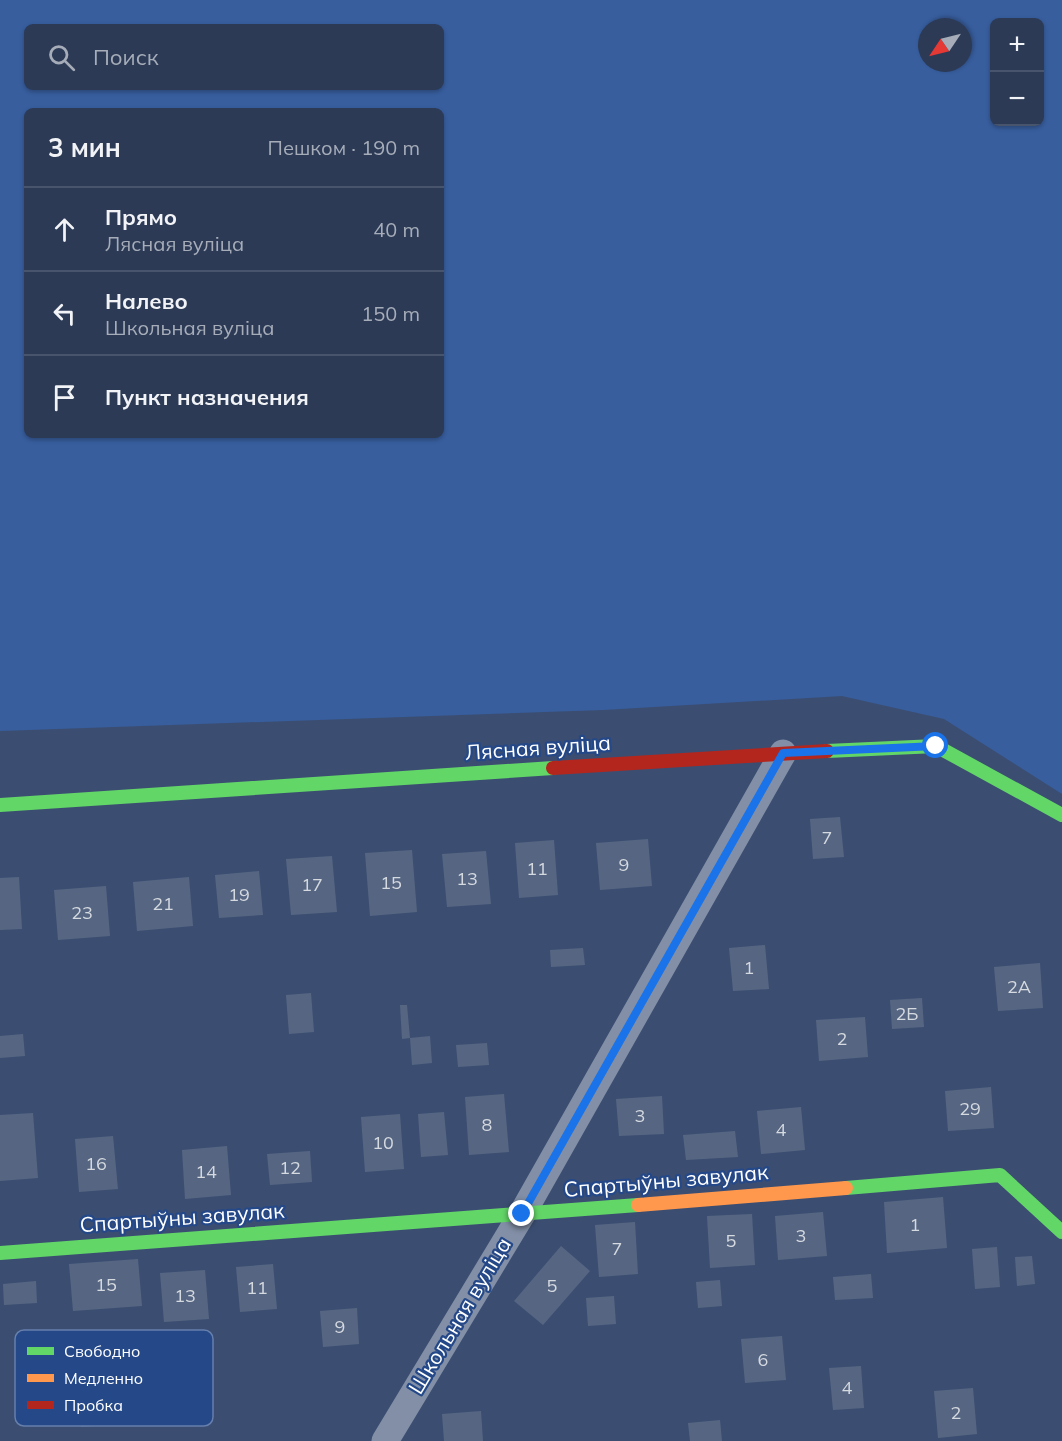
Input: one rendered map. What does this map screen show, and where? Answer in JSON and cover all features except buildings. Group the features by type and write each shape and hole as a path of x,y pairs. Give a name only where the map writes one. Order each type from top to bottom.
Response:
{"street":[{"name":"Лясная вуліца","path":"0,805 783,753 936,746 1062,815"},
{"name":"Школьная вуліца","path":"385,1441 522,1214 783,753"},
{"name":"Спартыўны завулак","path":"0,1253 1000,1175 1062,1232"}],"shaded area":[{"path":"0,0 1062,0 1062,794 944,719 842,696 603,710 0,731"}],"traffic: fast":[{"path":"827,751 936,746 1062,815"},
{"path":"0,805 553,768"},
{"path":"846,1188 1000,1175 1062,1232"},
{"path":"0,1253 638,1205"}],"traffic: slow":[{"path":"638,1205 846,1188"}],"traffic: jam":[{"path":"553,768 827,751"}],"route":[{"path":"522,1214 783,753 936,746"}]}
